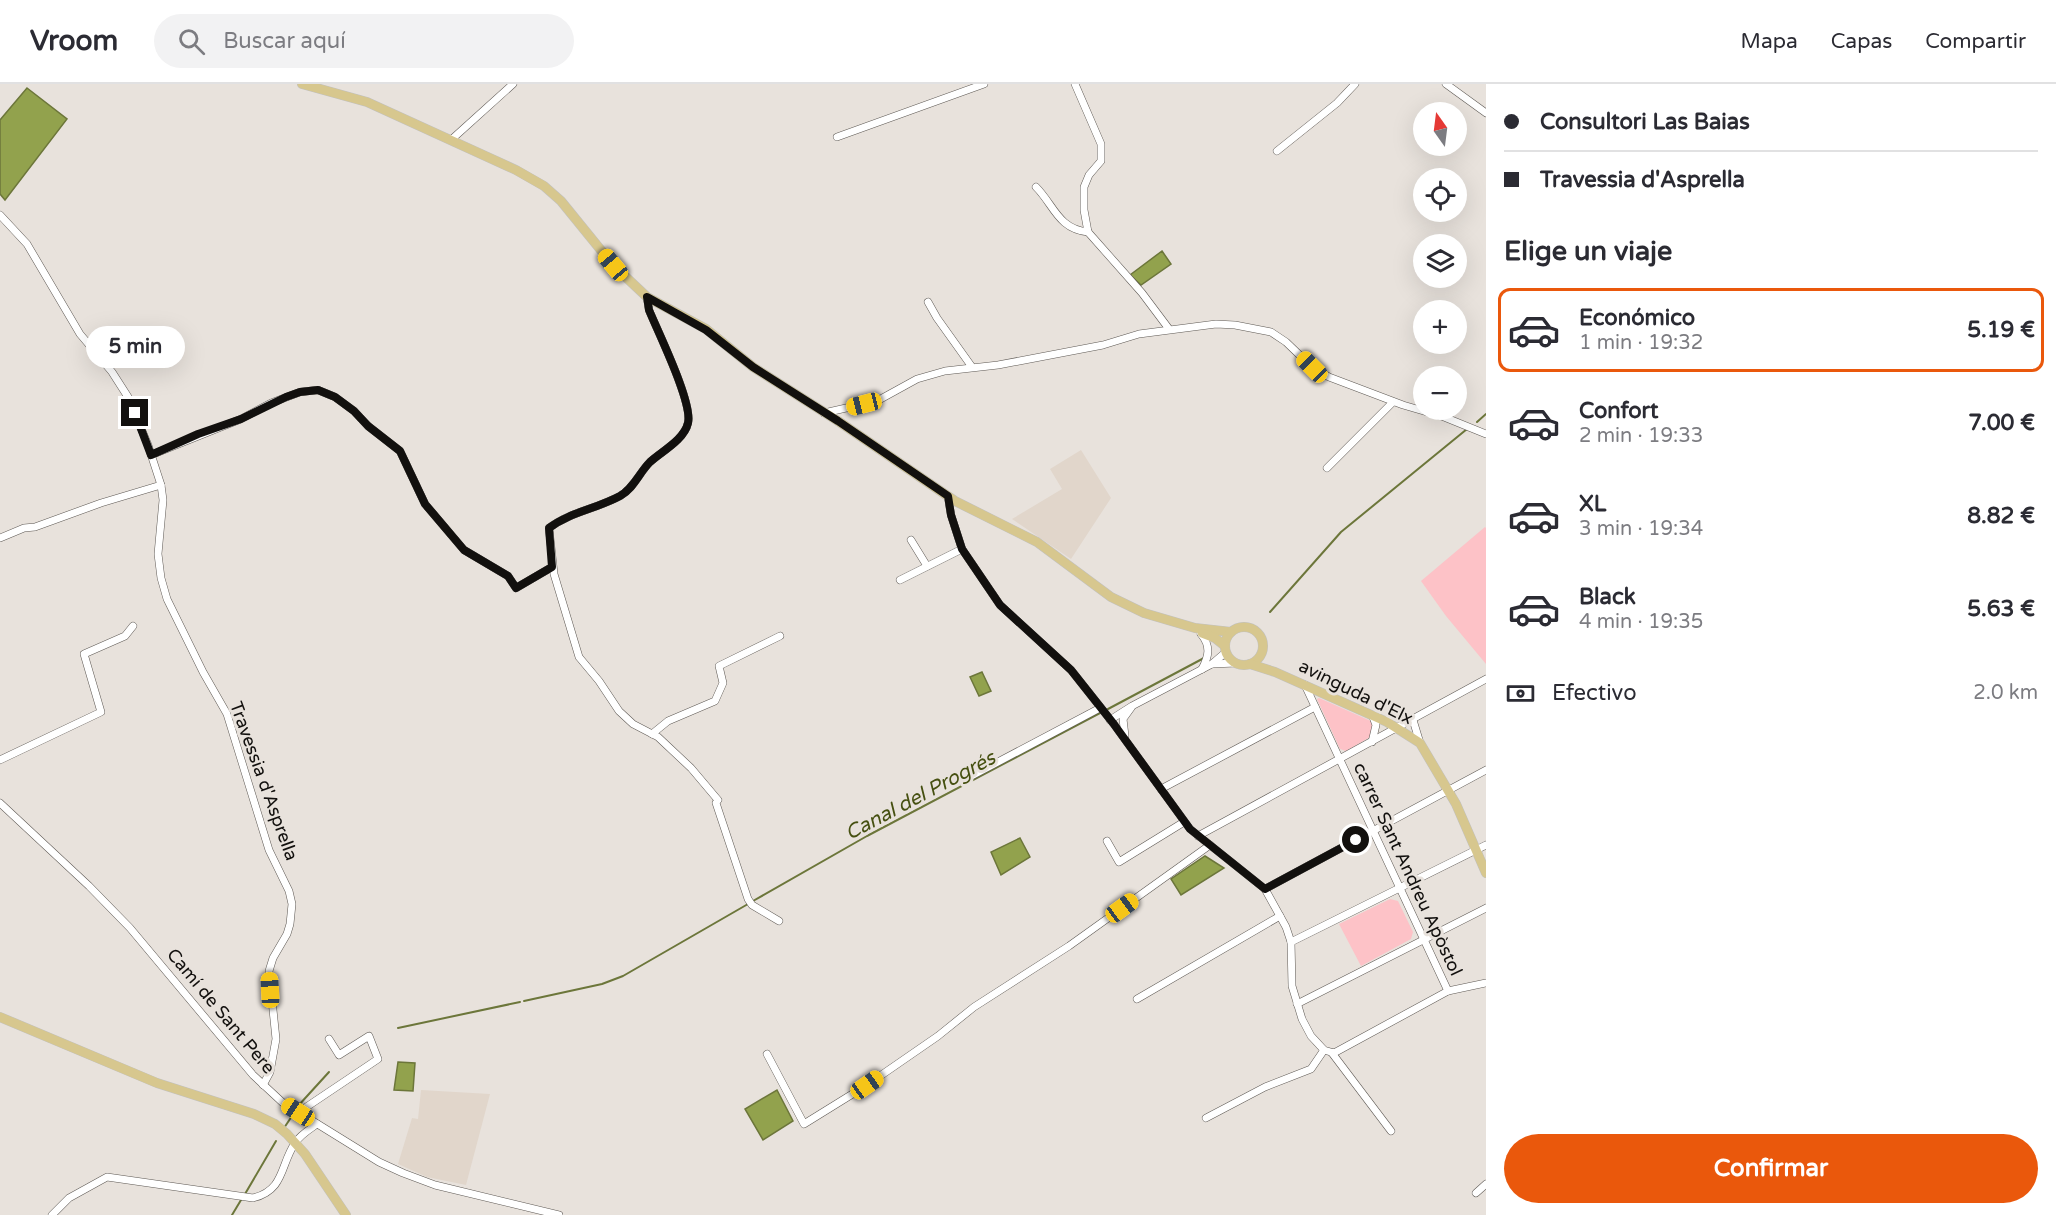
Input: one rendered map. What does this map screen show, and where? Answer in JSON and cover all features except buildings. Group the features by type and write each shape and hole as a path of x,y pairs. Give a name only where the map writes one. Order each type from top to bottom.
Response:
{"main road":[{"path":"302,84 367,102 544,186 561,201 613,265 647,297 706,330 753,367 948,496 1037,542 1111,597 1144,613 1211,635 1236,663 1250,664 1259,658 1262,652 1262,639 1250,628 1243,627 1231,632 1197,630"},
{"path":"1225,649 1225,641 1231,632"},
{"name":"avinguda d'Elx","path":"1262,652 1275,672"},
{"name":"avinguda d'Elx","path":"1250,664 1275,672 1398,728 1420,743 1448,790 1486,873"},
{"path":"0,1017 157,1083 254,1114 275,1124 296,1142 345,1215"}],"street":[{"path":"451,140 513,84"},
{"path":"837,137 984,84"},
{"path":"1075,84 1101,144 1101,161 1089,175 1084,187 1084,210 1088,232 1142,293 1168,329"},
{"path":"1277,151 1337,104 1355,84"},
{"path":"1446,84 1486,114"},
{"path":"1036,187 1055,214 1077,231 1088,232"},
{"name":"Travessia d'Asprella","path":"0,215 27,244 80,334 112,372 128,397 161,485 163,500 158,554 161,578 167,598 203,672 227,714 269,849 289,891 292,904 287,934 273,958 269,971 276,1039 270,1072 263,1085"},
{"path":"647,297 649,310 686,402 688,422 681,435 649,463 632,486 620,496 561,519 549,528 552,567 579,657 619,711 633,724 658,737 691,768 717,802 748,898 752,905 779,921"},
{"path":"928,302 972,366"},
{"path":"824,413 877,401 917,379 972,366 998,365 1168,329 1216,324 1271,332 1286,342 1312,367 1329,377 1486,434"},
{"path":"151,455 198,434 241,419 281,399 300,392 318,390 335,397 354,411 368,426 400,451 425,504 464,550 508,576 516,588 552,567"},
{"path":"1327,468 1394,402"},
{"path":"0,538 24,528 35,527 101,503 161,485"},
{"path":"948,496 951,515 962,549 1000,605 1071,670 1112,722 1184,822 1198,836 1265,889 1291,942 1292,986 1311,1036 1324,1050 1333,1053 1391,1131"},
{"path":"911,540 927,566"},
{"path":"900,580 962,549"},
{"path":"0,760 102,712 84,654 125,636 133,626"},
{"path":"1197,630 1208,646 1208,658 1202,669"},
{"path":"652,734 668,721 715,700 723,683 719,666 780,636"},
{"path":"1112,722 1132,706 1212,664 1225,649"},
{"path":"1212,664 1236,663"},
{"path":"1198,836 1486,680"},
{"name":"carrer Sant Andreu Apòstol","path":"1305,685 1449,992"},
{"path":"1126,741 1123,719 1132,706"},
{"path":"1161,789 1315,707"},
{"path":"962,781 1100,708"},
{"path":"1372,742 1376,725 1373,717"},
{"path":"1413,720 1420,743"},
{"path":"1265,889 1486,770"},
{"name":"Camí de Sant Pere","path":"0,803 89,886 130,928 263,1085 282,1102 379,1162 403,1173 435,1185 559,1215"},
{"path":"1107,840 1119,862 1184,822"},
{"path":"1291,942 1486,844"},
{"path":"767,1054 804,1124 867,1085 938,1036 974,1007 1069,946 1210,845"},
{"path":"1297,1004 1486,908"},
{"path":"1137,999 1280,916"},
{"path":"1333,1053 1449,992 1486,983"},
{"path":"298,1112 378,1059 369,1036 339,1055 329,1038"},
{"path":"1206,1118 1265,1087 1311,1069 1324,1050"},
{"path":"52,1215 69,1198 107,1178 253,1198 266,1195 274,1188 296,1142 317,1124"},
{"path":"1476,1193 1486,1184"}],"shaded area":[{"path":"27,88 67,119 5,200 0,194 0,120"},
{"path":"1162,251 1171,264 1141,285 1130,275"},
{"path":"1081,450 1111,498 1071,559 1012,519 1062,489 1050,469"},
{"path":"1485,527 1486,664 1446,616 1421,581"},
{"path":"982,672 991,691 979,696 970,677"},
{"path":"1317,699 1373,722 1372,736 1346,751 1340,749"},
{"path":"1020,838 1030,857 1001,875 991,852"},
{"path":"1205,856 1224,868 1181,895 1171,879"},
{"path":"1390,899 1398,901 1413,932 1411,939 1361,966 1339,924"},
{"path":"398,1062 415,1063 413,1091 394,1090"},
{"path":"421,1090 490,1094 466,1185 427,1177 398,1164 412,1118 418,1119"},
{"path":"777,1090 793,1121 763,1140 745,1109"}],"waterway":[{"path":"1477,422 1486,414"},
{"path":"1270,612 1341,532 1467,429"},
{"path":"1108,709 1204,658"},
{"name":"Canal del Progrés","path":"753,901 867,836 1100,713"},
{"name":"Canal del Progrés","path":"524,1001 602,984 623,976 748,904"},
{"name":"Canal del Progrés","path":"398,1028 520,1002"},
{"name":"Canal del Progrés","path":"298,1106 329,1072"},
{"name":"Canal del Progrés","path":"284,1128 292,1116"},
{"name":"Canal del Progrés","path":"245,1194 276,1141"},
{"name":"Canal del Progrés","path":"232,1215 241,1200"}],"route":[{"path":"135,413 151,455 198,434 241,419 271,403 300,392 318,390 335,397 400,451 425,504 464,550 508,576 516,588 552,567 549,528 561,519 620,496 632,486 649,463 681,435 688,422 686,402 649,310 647,297 706,330 753,367 838,421 948,496 951,515 962,549 1000,605 1071,670 1113,723 1190,829 1265,889 1356,840"}]}
